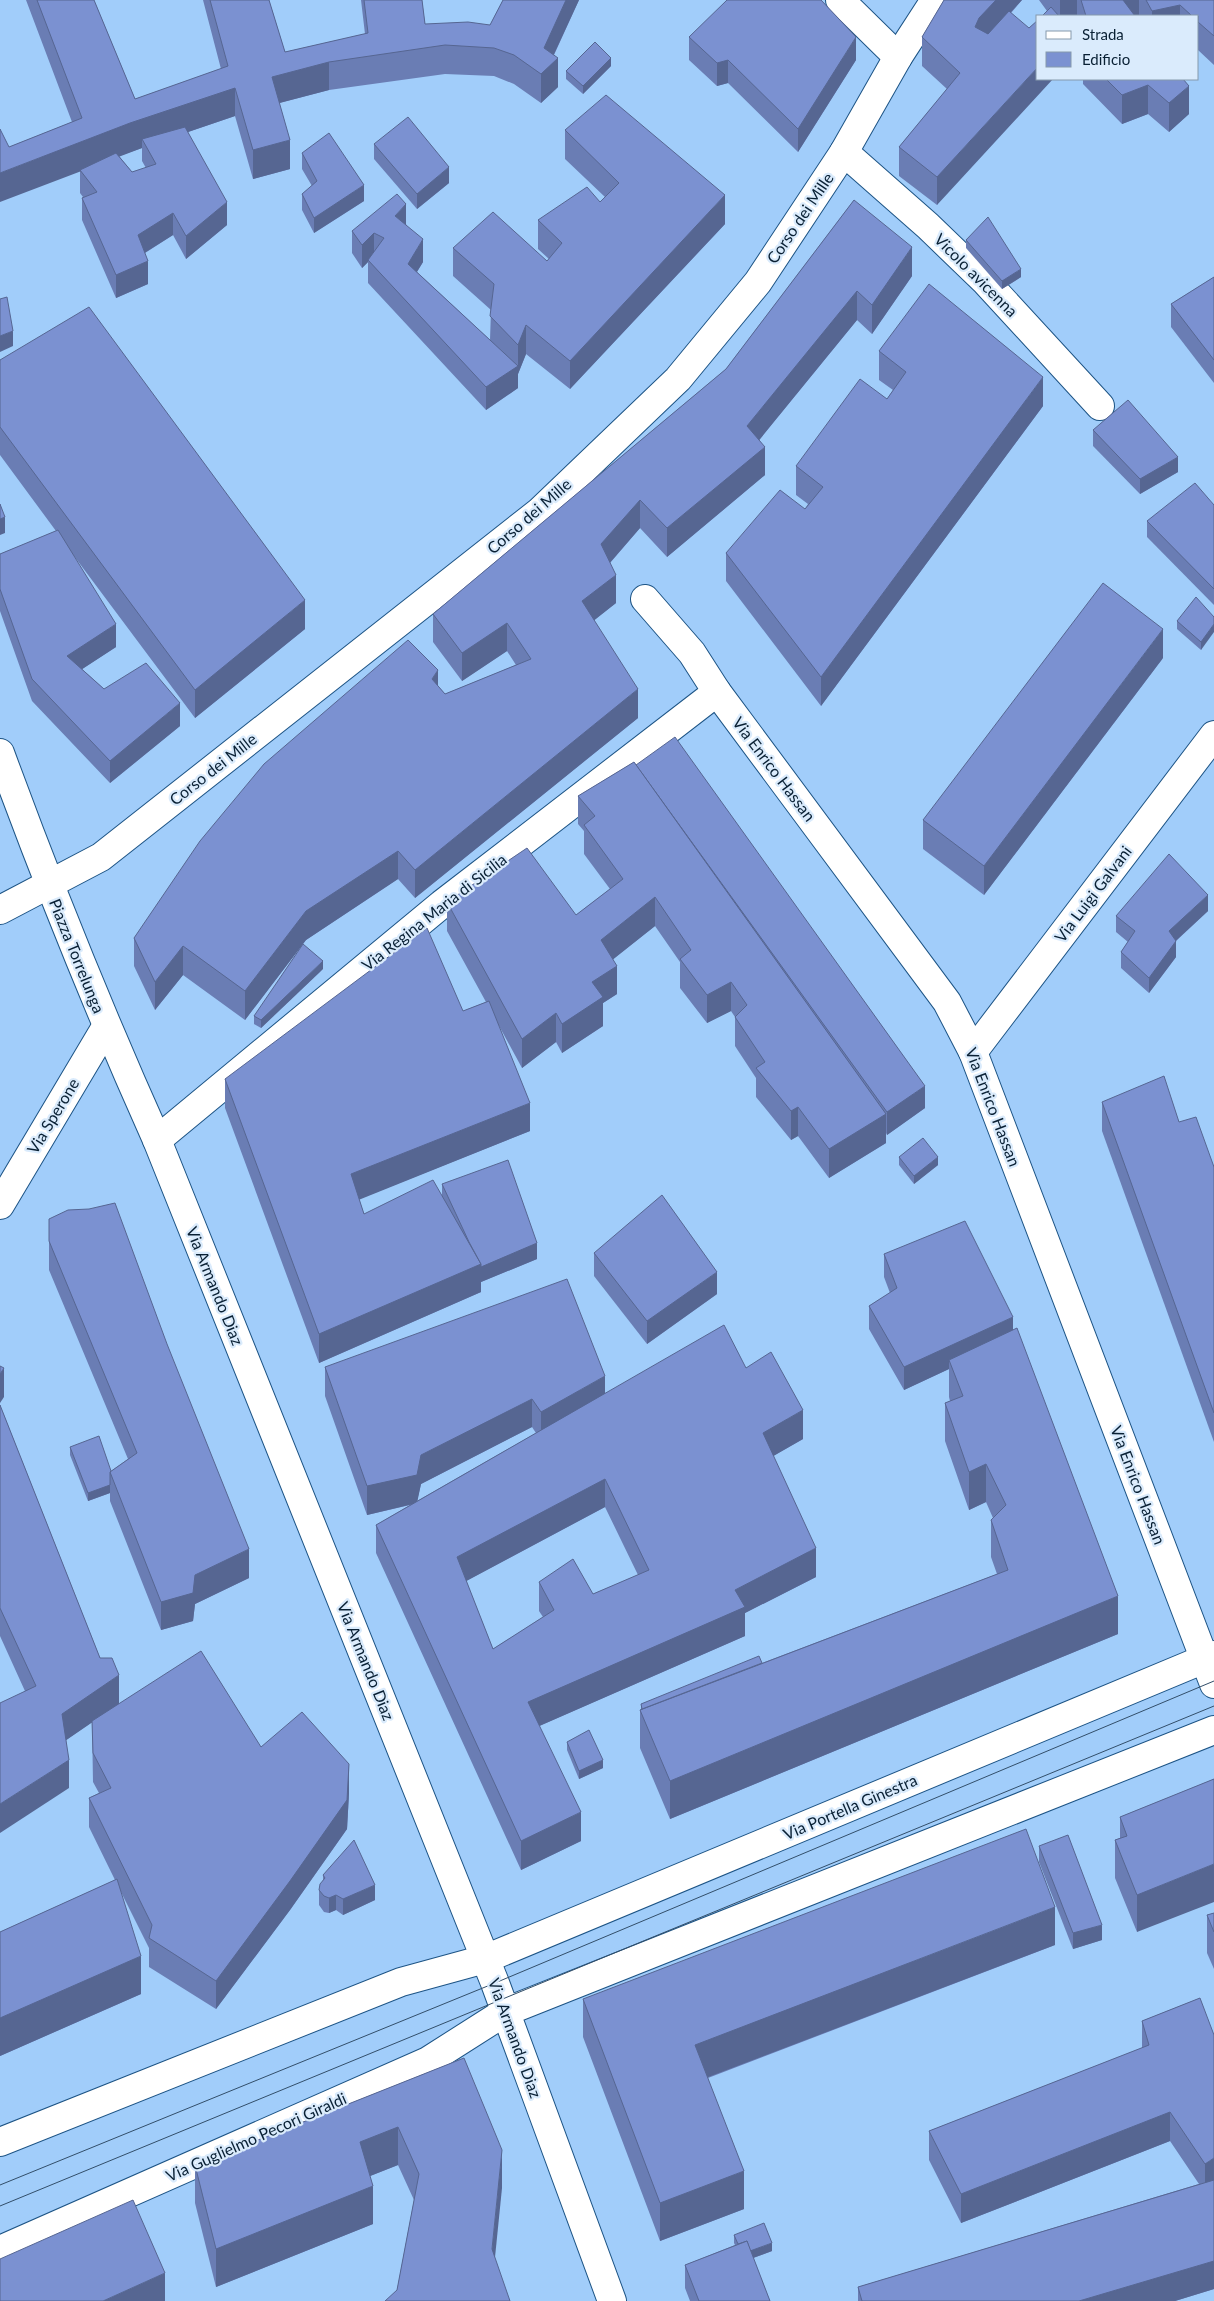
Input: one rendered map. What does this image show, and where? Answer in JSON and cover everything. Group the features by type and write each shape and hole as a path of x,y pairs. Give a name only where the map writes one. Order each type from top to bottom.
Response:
{"street":[{"path":"840,0 898,56"},
{"name":"Corso dei Mille","path":"0,910 102,857 538,512 678,379 758,282 844,152 898,56 935,0"},
{"name":"Vicolo avicenna","path":"844,152 928,226 986,282 1100,406"},
{"name":"Via Enrico Hassan","path":"645,599 692,653 717,692 947,1002 973,1052 1209,1657 1214,1684"},
{"name":"Via Regina Maria di Sicilia","path":"157,1140 442,904 717,692"},
{"name":"Via Luigi Galvani","path":"973,1052 1214,735"},
{"name":"Piazza Torrelunga","path":"0,754 48,884 106,1027"},
{"name":"Via Armando Diaz","path":"106,1027 157,1140 485,1959 612,2301"},
{"name":"Via Sperone","path":"0,1204 106,1027"},
{"name":"Via Portella Ginestra","path":"485,1959 1209,1657"},
{"path":"505,2012 1214,1730"},
{"path":"0,2142 400,1982 485,1959"},
{"name":"Via Guglielmo Pecori Giraldi","path":"0,2250 428,2061 505,2012"}],"building":[{"path":"37,0 94,0 135,99 228,66 210,0 269,0 285,52 368,33 364,0 422,0 425,24 468,22 490,25 503,0 566,0 544,48 558,58 541,74 514,55 494,48 445,45 329,62 272,77 290,140 253,150 235,88 130,123 0,173 0,129 9,147 82,118"},
{"path":"727,0 821,0 856,37 798,129 728,60 717,63 689,37"},
{"path":"944,0 996,0 979,18 975,27 988,34 1009,11 1029,28 1036,22 1036,69 937,177 899,147 960,73 922,37"},
{"path":"1081,0 1123,0 1134,15 1086,15"},
{"path":"1146,0 1214,0 1214,36 1199,23 1199,15 1191,15 1180,5 1152,11"},
{"path":"1051,7 1058,15 1043,15"},
{"path":"595,42 611,58 583,86 566,71"},
{"path":"1107,80 1184,80 1189,86 1169,103 1148,85 1122,95"},
{"path":"606,95 725,195 570,361 526,325 518,345 490,316 494,284 453,248 493,212 547,261 562,243 538,220 587,187 600,202 619,183 565,130"},
{"path":"408,117 449,167 417,194 374,144"},
{"path":"185,127 227,202 186,236 173,213 138,235 148,261 116,275 82,198 97,192 80,170 116,153 132,172 156,164 142,139"},
{"path":"329,133 364,185 314,218 302,194 317,181 302,153"},
{"path":"397,194 406,204 395,216 423,239 408,264 518,366 486,387 368,260 384,238 374,233 362,245 352,231"},
{"path":"854,200 912,247 872,305 857,291 747,426 765,447 667,528 640,500 601,544 616,575 582,601 638,689 415,870 398,851 306,911 245,991 183,946 155,982 134,938 200,841 264,764 408,640 438,670 432,679 445,694 531,659 507,623 462,653 433,614 726,369"},
{"path":"988,217 1021,269 1002,281 966,240"},
{"path":"1214,277 1214,360 1171,304"},
{"path":"929,284 1043,377 821,677 726,553 780,490 805,509 823,487 796,466 860,379 887,399 906,372 879,351"},
{"path":"7,297 13,331 0,336 0,299"},
{"path":"89,307 305,600 195,690 0,427 0,360"},
{"path":"1128,400 1178,457 1140,479 1093,430"},
{"path":"1195,483 1214,505 1214,589 1147,521"},
{"path":"0,504 5,517 0,519"},
{"path":"58,530 116,624 67,656 104,689 146,663 180,703 110,761 32,679 0,589 0,554"},
{"path":"1103,583 1163,629 984,866 923,820"},
{"path":"1196,597 1214,617 1214,624 1201,642 1177,621"},
{"path":"675,737 925,1086 887,1112 636,765"},
{"path":"634,762 886,1114 829,1149 798,1107 791,1111 756,1068 765,1062 735,1017 747,1005 731,982 707,995 680,959 691,950 655,897 601,940 617,966 592,982 603,997 562,1024 556,1013 522,1039 447,902 527,848 576,915 623,879 584,825 595,816 578,796"},
{"path":"1169,854 1208,895 1169,931 1176,941 1149,978 1121,952 1135,931 1116,916"},
{"path":"427,928 463,1011 489,1001 530,1103 351,1174 364,1214 433,1180 481,1264 319,1334 225,1079"},
{"path":"303,944 323,961 261,1020 254,1016"},
{"path":"1164,1076 1179,1122 1196,1117 1214,1167 1214,1413 1102,1102"},
{"path":"923,1138 938,1157 914,1176 899,1157"},
{"path":"508,1160 537,1243 481,1267 442,1184"},
{"path":"662,1195 717,1272 647,1321 594,1253"},
{"path":"115,1203 167,1344 249,1549 195,1575 193,1593 161,1602 110,1472 137,1453 49,1241 49,1219 68,1210 89,1209"},
{"path":"965,1221 1013,1317 904,1367 869,1306 897,1288 884,1254"},
{"path":"567,1279 605,1376 541,1412 532,1399 421,1455 417,1475 367,1486 325,1367"},
{"path":"724,1325 746,1368 771,1352 803,1410 763,1433 816,1548 735,1590 745,1607 528,1702 581,1812 521,1841 376,1525","holes":["605,1479 649,1570 593,1594 573,1559 539,1582 554,1610 493,1649 457,1557"]},
{"path":"1017,1328 1118,1596 670,1781 640,1710 1008,1570 991,1520 1006,1505 986,1464 969,1472 945,1403 963,1396 949,1360"},
{"path":"0,1366 4,1368 0,1374"},
{"path":"0,1405 100,1658 112,1658 119,1675 62,1714 69,1760 0,1804 0,1703 36,1686 0,1608"},
{"path":"99,1436 111,1471 110,1485 88,1493 70,1447"},
{"path":"201,1651 261,1747 302,1712 349,1764 347,1800 216,1981 149,1938 152,1925 89,1798 111,1788 93,1753 92,1721"},
{"path":"759,1656 762,1663 642,1709 641,1704"},
{"path":"589,1730 603,1760 579,1771 567,1742"},
{"path":"1214,1779 1214,1864 1137,1895 1115,1840 1127,1836 1120,1817"},
{"path":"1026,1829 1055,1907 695,2045 744,2171 660,2203 583,1999"},
{"path":"1068,1835 1102,1925 1073,1933 1039,1846"},
{"path":"354,1840 375,1885 343,1899 336,1895 329,1898 324,1896 319,1890 320,1884 325,1878 323,1875"},
{"path":"117,1879 141,1956 0,2018 0,1932"},
{"path":"1214,1913 1214,1932 1207,1915"},
{"path":"1200,1998 1214,2035 1214,2158 1205,2164 1170,2112 961,2194 929,2131 1149,2045 1142,2021"},
{"path":"464,2058 502,2150 492,2249 510,2301 385,2301 397,2290 419,2174 398,2127 360,2142 373,2186 216,2249 195,2165"},
{"path":"1214,2180 1214,2261 1079,2301 862,2301 858,2287"},
{"path":"133,2200 165,2273 103,2301 0,2301 0,2259"},
{"path":"764,2223 772,2243 750,2251 747,2241 738,2244 734,2235"},
{"path":"747,2241 770,2301 699,2301 685,2265"}],"tram line":[{"path":"0,2185 495,1983 1214,1681"},
{"path":"0,2206 1214,1706"}]}
